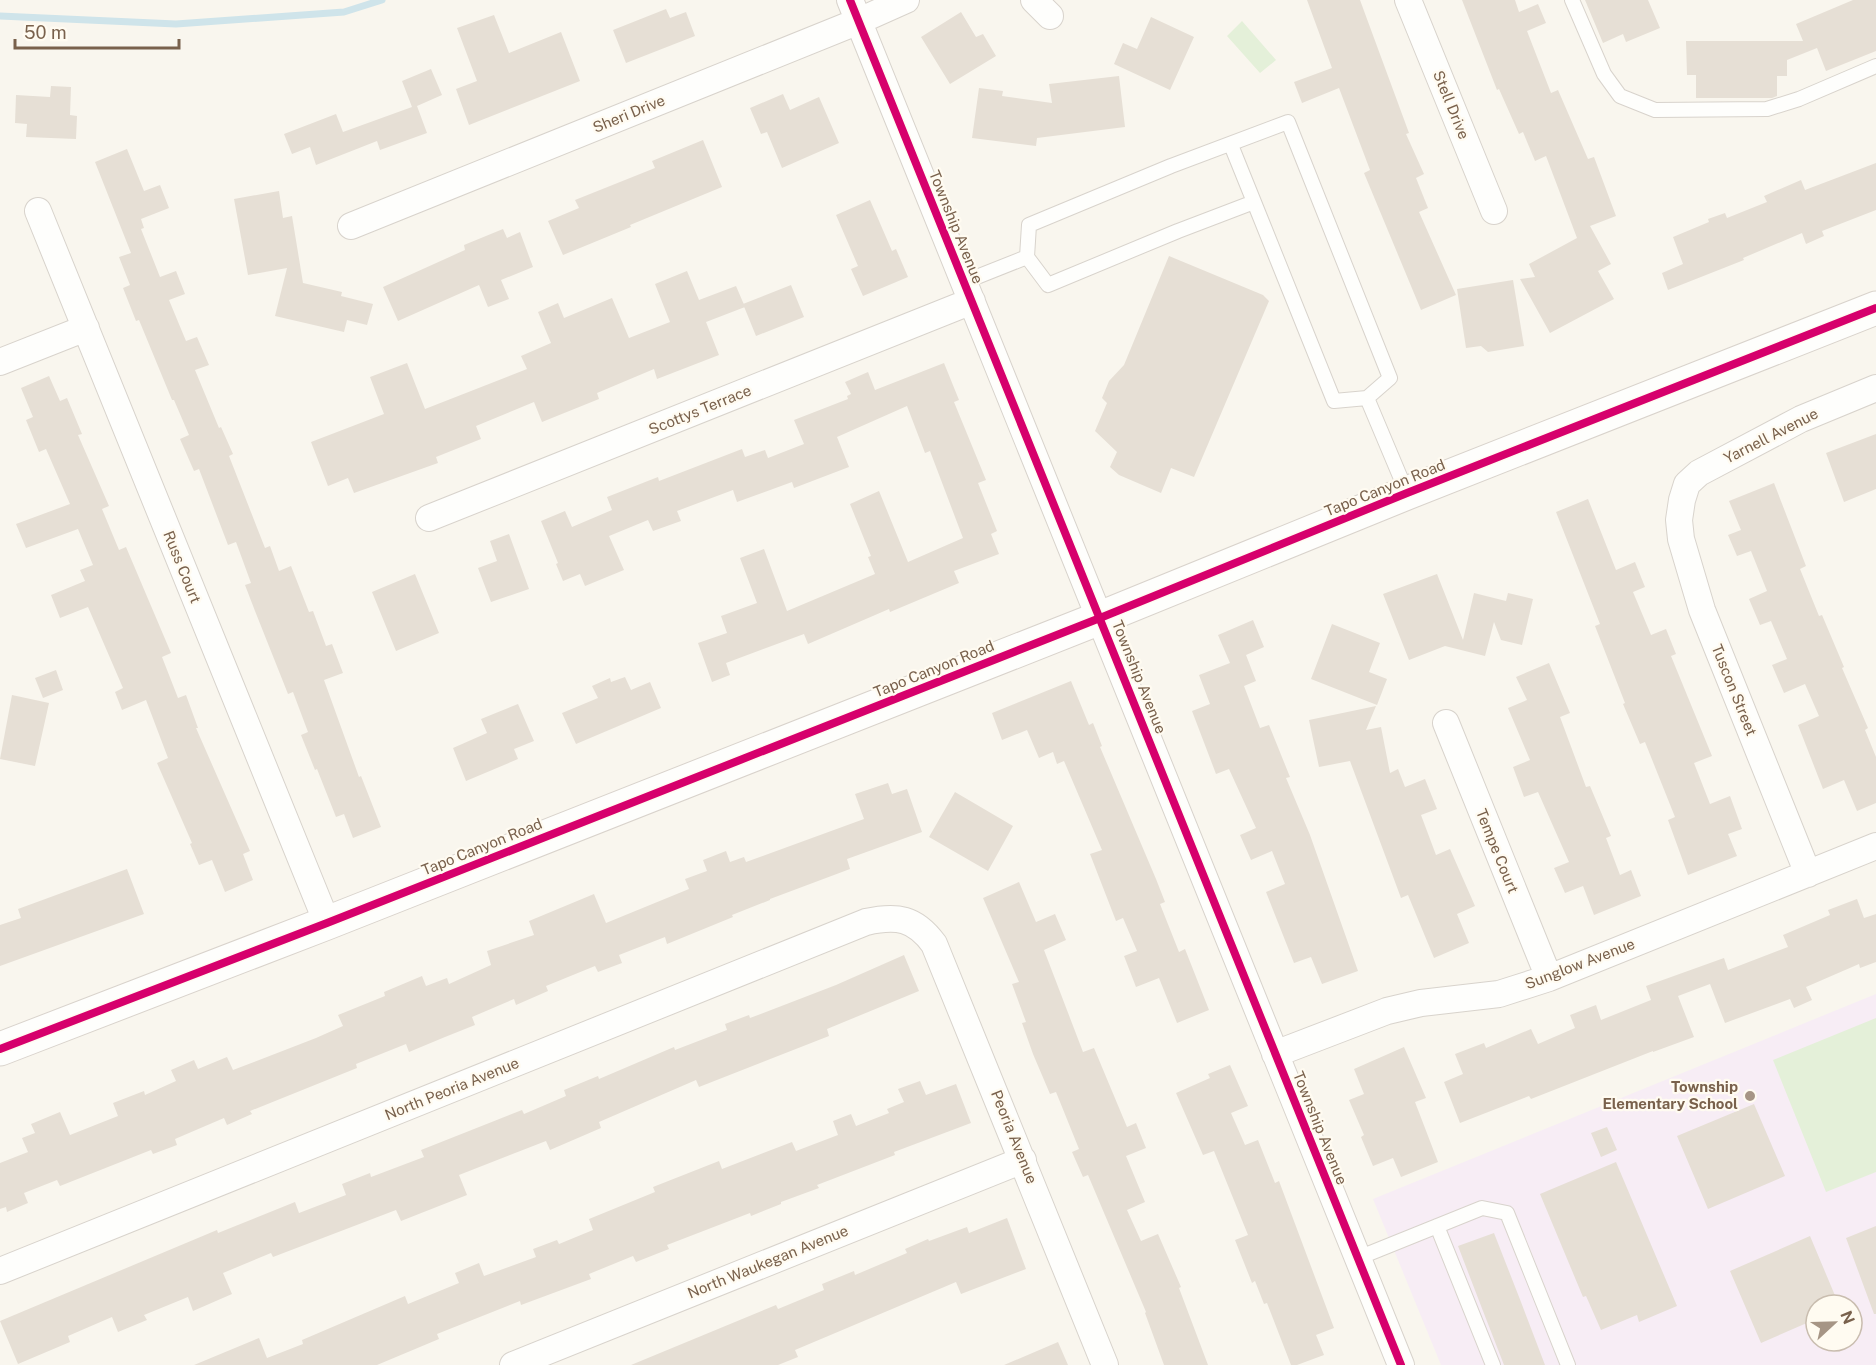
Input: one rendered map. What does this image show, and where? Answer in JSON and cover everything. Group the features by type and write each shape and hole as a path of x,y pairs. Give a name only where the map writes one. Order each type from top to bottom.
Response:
{"main road":[{"name":"Tapo Canyon Road","path":"0,1049 327,923 1100,618 1876,308"}],"street":[{"name":"Sheri Drive","path":"351,226 855,10 906,0"},
{"name":"Stell Drive","path":"1408,0 1494,211"},
{"name":"Township Avenue","path":"855,10 1401,1365"},
{"name":"Russ Court","path":"38,211 327,923"},
{"name":"Scottys Terrace","path":"429,518 968,292"},
{"path":"0,362 86,328"},
{"name":"Yarnell Avenue","path":"1682,501 1687,484 1699,473 1801,419 1876,387"},
{"name":"Tuscon Street","path":"1682,501 1678,520 1681,539 1702,610 1808,874"},
{"name":"Tempe Court","path":"1446,723 1548,978"},
{"name":"Sunglow Avenue","path":"1275,1054 1387,1011 1421,1003 1499,993 1548,978 1876,846"},
{"name":"North Peoria Avenue","path":"0,1271 866,922 886,917 907,921"},
{"name":"Peoria Avenue","path":"907,921 923,930 934,944 1105,1365"},
{"name":"North Waukegan Avenue","path":"513,1365 1023,1160"}],"lane":[{"path":"1572,0 1604,74 1620,96 1655,110 1767,109 1799,99 1876,66"},
{"path":"1231,145 1254,202 1334,401 1367,398 1390,378 1288,122 1171,166 1029,225 1027,257 1048,285 1254,202"},
{"path":"968,292 1027,257"},
{"path":"1367,398 1407,494"},
{"path":"1358,1258 1482,1208 1507,1214 1568,1365"},
{"path":"1437,1226 1493,1365"}],"shaded area":[{"name":"Township Elementary School","path":"1876,994 1876,1365 1441,1365 1373,1199"}],"green space":[{"path":"1242,21 1276,60 1260,73 1227,36"},
{"path":"1876,1018 1876,1172 1826,1192 1773,1060"}],"building":[{"path":"1307,0 1360,0 1409,133 1406,134 1424,174 1416,178 1428,208 1419,212 1456,295 1421,310 1364,173 1370,170 1339,88 1302,103 1294,82 1332,68"},
{"path":"1462,0 1515,0 1519,12 1538,4 1546,23 1527,31 1551,93 1558,90 1588,159 1594,157 1616,216 1590,226 1611,264 1598,271 1614,299 1550,333 1520,279 1535,277 1529,264 1577,238 1546,156 1535,161 1523,132 1519,134 1499,89 1497,90"},
{"path":"1585,0 1648,0 1660,28 1626,42 1623,34 1603,43"},
{"path":"1853,0 1876,0 1876,51 1826,71 1817,48 1787,60 1787,76 1777,76 1777,96 1772,98 1696,98 1696,75 1687,75 1686,41 1803,41 1796,24"},
{"path":"666,9 670,18 686,12 695,36 626,63 613,30"},
{"path":"961,12 976,37 983,34 996,56 950,84 921,37"},
{"path":"494,15 509,53 561,32 580,81 469,125 456,89 477,81 457,28"},
{"path":"1151,17 1194,37 1170,90 1114,64 1123,43 1137,49"},
{"path":"431,69 442,95 417,106 427,133 380,150 377,141 316,165 310,147 292,154 284,134 336,114 343,132 412,107 402,81"},
{"path":"1119,76 1125,127 1037,138 1036,146 972,138 979,88 1003,91 1002,96 1052,103 1049,84"},
{"path":"51,86 71,87 70,115 77,116 76,139 26,137 27,124 15,123 16,95 50,97"},
{"path":"783,94 790,110 819,97 839,143 782,168 767,132 761,134 750,108"},
{"path":"703,140 722,187 563,255 548,221 579,208 575,200 655,168 652,161"},
{"path":"127,149 144,191 160,185 169,208 141,219 144,228 141,229 160,277 176,271 185,294 169,300 186,341 197,337 209,365 195,370 219,428 221,427 233,454 229,456 265,548 270,546 279,571 291,566 309,612 313,611 326,646 332,644 343,673 324,680 359,777 361,776 381,827 353,838 344,814 336,817 317,769 315,770 301,735 308,732 293,692 288,694 245,585 251,583 236,542 228,545 199,469 194,471 180,439 189,435 123,288 130,285 119,257 131,253 95,162"},
{"path":"1876,163 1876,210 1822,231 1824,236 1806,244 1802,233 1743,258 1744,260 1668,290 1662,273 1683,264 1673,237 1709,222 1708,219 1725,213 1727,218 1767,202 1764,196 1801,180 1805,190"},
{"path":"279,191 283,218 292,216 303,283 342,292 341,296 373,304 367,325 347,320 344,332 275,316 287,268 248,275 234,199"},
{"path":"870,200 892,251 896,249 908,277 863,296 851,269 858,266 836,215"},
{"path":"503,229 507,238 520,232 533,267 501,280 509,299 488,307 479,285 398,321 383,287 465,250 464,245"},
{"path":"1169,256 1263,295 1269,301 1194,477 1171,468 1161,493 1119,475 1110,467 1117,452 1095,431 1107,403 1102,398 1109,381 1124,365"},
{"path":"687,271 699,300 736,286 745,307 706,322 719,355 657,379 654,369 597,393 599,399 542,422 534,402 476,426 481,439 436,457 438,463 354,493 348,478 328,486 311,442 384,414 370,377 407,363 425,409 527,369 521,356 551,343 538,312 558,303 564,318 612,298 629,338 670,322 655,284"},
{"path":"1513,280 1524,346 1488,352 1481,346 1466,348 1457,289"},
{"path":"791,285 804,317 756,336 743,304"},
{"path":"944,363 959,400 954,402 986,480 978,483 997,531 991,534 999,554 954,571 959,583 890,612 889,609 808,644 804,634 726,663 730,675 712,682 698,643 727,633 721,616 757,603 740,558 764,549 787,611 875,574 868,557 871,556 850,504 879,491 908,562 963,538 930,451 925,453 907,406 837,437 849,467 794,488 792,482 737,502 733,490 677,511 681,521 653,531 648,520 609,536 624,570 585,586 580,574 563,581 541,521 565,511 572,527 612,510 607,497 658,477 659,481 742,449 745,457 765,450 768,458 804,444 794,420 848,399 847,396 851,394 845,382 868,372 875,390"},
{"path":"49,376 60,401 67,398 82,434 78,435 109,506 102,509 119,550 126,547 171,653 162,657 178,698 186,695 198,728 196,728 250,851 243,854 253,880 225,892 212,860 199,865 190,844 192,843 157,763 168,758 146,700 122,710 115,692 123,688 88,607 60,618 51,595 85,581 80,570 93,565 78,529 26,548 16,524 70,504 46,449 39,452 26,420 33,417 21,388"},
{"path":"1876,434 1876,489 1844,502 1826,453"},
{"path":"1774,483 1806,566 1800,569 1819,616 1822,615 1844,667 1842,668 1868,728 1865,730 1876,757 1876,803 1857,811 1844,780 1823,789 1798,725 1819,716 1805,684 1784,693 1772,665 1787,659 1771,621 1760,625 1749,599 1767,591 1751,551 1737,556 1728,535 1741,530 1729,501"},
{"path":"1588,499 1616,570 1635,562 1645,587 1633,592 1651,635 1666,629 1676,654 1671,656 1712,756 1694,763 1710,804 1730,796 1742,829 1728,834 1737,856 1688,875 1668,820 1675,817 1645,742 1640,744 1623,704 1625,703 1595,626 1600,624 1556,512"},
{"path":"509,534 529,589 491,602 478,568 497,561 490,541"},
{"path":"415,574 439,633 396,651 372,592"},
{"path":"1437,574 1463,640 1474,593 1506,601 1508,593 1533,599 1522,645 1501,640 1494,622 1485,656 1445,646 1409,660 1383,594"},
{"path":"1253,620 1264,647 1246,655 1256,681 1244,686 1260,728 1269,725 1290,777 1286,778 1310,835 1358,971 1322,984 1311,957 1294,963 1266,892 1285,884 1272,851 1251,860 1240,835 1256,828 1229,769 1216,774 1192,711 1210,704 1199,675 1230,663 1218,635"},
{"path":"1332,624 1380,643 1369,672 1387,679 1377,705 1311,679"},
{"path":"1549,663 1570,713 1560,717 1586,787 1590,786 1611,836 1606,838 1620,875 1631,870 1641,896 1594,915 1583,886 1565,893 1554,868 1569,862 1538,792 1524,797 1513,767 1530,760 1508,708 1527,700 1516,677"},
{"path":"56,670 63,690 43,698 35,678"},
{"path":"625,677 631,690 650,682 661,708 576,744 562,713 598,698 592,686 610,678 611,682"},
{"path":"1071,681 1089,725 1093,723 1102,746 1100,747 1156,879 1165,902 1160,904 1179,952 1185,949 1209,1010 1177,1023 1159,978 1136,987 1124,956 1137,951 1123,918 1116,921 1090,854 1102,850 1064,761 1057,764 1053,752 1039,758 1027,730 1002,740 992,713"},
{"path":"12,695 49,703 35,766 0,759"},
{"path":"518,704 534,741 514,749 518,759 466,781 453,748 487,733 481,719"},
{"path":"1376,706 1366,730 1381,727 1390,773 1398,769 1405,787 1425,779 1437,809 1421,815 1436,855 1450,849 1475,906 1457,914 1469,943 1434,958 1408,895 1401,898 1350,761 1319,767 1309,720"},
{"path":"888,783 892,794 907,789 922,832 847,859 850,869 770,899 667,944 665,937 619,955 622,963 598,972 595,966 546,986 548,991 516,1005 514,999 472,1017 475,1025 409,1052 406,1044 356,1064 357,1068 250,1111 252,1114 227,1125 224,1118 175,1139 177,1145 153,1154 151,1150 60,1186 57,1180 24,1193 28,1203 7,1212 6,1207 0,1209 0,1163 28,1152 22,1138 35,1133 31,1124 60,1112 70,1135 118,1116 113,1103 144,1091 145,1095 176,1081 171,1070 194,1060 198,1069 227,1057 233,1070 343,1026 338,1015 385,996 384,992 422,976 426,986 447,978 449,984 491,965 487,951 534,935 529,921 594,894 606,923 689,889 685,879 707,871 703,860 726,851 730,862 744,857 746,862 864,819 855,794"},
{"path":"955,792 1013,826 988,871 929,837"},
{"path":"127,869 144,914 0,966 0,925 21,918 18,909"},
{"path":"1019,882 1036,922 1055,914 1066,940 1044,950 1083,1052 1094,1048 1127,1127 1136,1123 1146,1148 1126,1156 1145,1202 1127,1210 1141,1241 1158,1234 1181,1287 1179,1288 1208,1365 1164,1365 1146,1312 1088,1175 1083,1177 1072,1152 1079,1149 1056,1092 1050,1094 1033,1054 1022,1023 1026,1022 1012,984 1019,982 983,898"},
{"path":"1857,899 1864,918 1876,914 1876,962 1860,968 1859,964 1806,987 1812,1000 1794,1008 1790,999 1725,1023 1710,984 1678,996 1694,1037 1531,1099 1529,1096 1460,1123 1444,1082 1463,1074 1455,1054 1484,1043 1486,1048 1531,1029 1538,1044 1575,1028 1570,1015 1596,1005 1601,1020 1651,1000 1646,986 1724,958 1728,970 1788,947 1783,935 1830,915 1828,910"},
{"path":"904,955 919,991 827,1029 829,1036 699,1087 696,1080 599,1122 601,1128 550,1150 546,1141 459,1175 467,1195 401,1221 396,1210 273,1257 271,1253 223,1273 232,1294 193,1311 188,1297 144,1315 147,1320 118,1332 112,1317 68,1336 70,1342 18,1364 0,1321 217,1230 218,1233 295,1202 299,1213 346,1195 342,1184 370,1173 371,1177 424,1157 421,1150 522,1110 524,1114 566,1096 564,1090 598,1076 599,1079 674,1047 675,1050 727,1030 725,1024 749,1015 750,1018 836,985"},
{"path":"1404,1047 1426,1098 1415,1102 1438,1162 1401,1177 1393,1158 1373,1166 1361,1137 1364,1135 1349,1100 1364,1094 1354,1069"},
{"path":"1230,1065 1248,1106 1231,1113 1245,1145 1258,1140 1275,1183 1279,1181 1334,1328 1316,1335 1324,1355 1297,1365 1291,1365 1267,1303 1264,1304 1255,1281 1252,1283 1235,1240 1248,1235 1214,1151 1203,1155 1176,1093 1210,1078 1208,1074"},
{"path":"920,1081 926,1095 956,1084 971,1123 894,1152 895,1155 817,1185 819,1188 781,1202 781,1204 751,1216 750,1213 667,1245 669,1249 636,1262 633,1256 589,1274 591,1279 521,1305 520,1301 437,1334 439,1339 377,1365 194,1365 259,1338 267,1358 303,1344 302,1340 405,1296 408,1304 459,1283 455,1273 479,1263 484,1276 536,1257 533,1249 557,1240 559,1244 593,1230 589,1219 655,1192 653,1187 719,1161 722,1169 792,1142 796,1151 838,1135 833,1121 851,1114 856,1126 889,1113 887,1109 904,1102 898,1089"},
{"path":"1754,1104 1785,1176 1708,1209 1677,1136"},
{"path":"1607,1127 1617,1150 1601,1157 1591,1133"},
{"path":"1616,1162 1677,1306 1639,1322 1637,1315 1601,1330 1586,1296 1583,1297 1540,1194"},
{"path":"1007,1218 1026,1269 961,1294 956,1282 795,1350 798,1357 778,1365 631,1365 776,1305 778,1309 824,1290 822,1284 854,1271 855,1275 907,1253 905,1249 928,1239 929,1241 967,1227 969,1233"},
{"path":"1876,1226 1876,1314 1874,1314 1846,1238"},
{"path":"1494,1233 1545,1365 1504,1365 1483,1311 1458,1246"},
{"path":"1810,1236 1834,1293 1804,1293 1804,1324 1761,1343 1730,1271"},
{"path":"1058,1342 1068,1365 1004,1365"}],"waterway":[{"path":"0,16 176,24 344,12 382,0"}],"cycle path":[{"path":"850,0 1401,1365"},
{"path":"0,1049 327,923 1100,618 1407,493 1876,308"}],"place":[{"name":"Township Elementary School","path":"1750,1096"}]}
